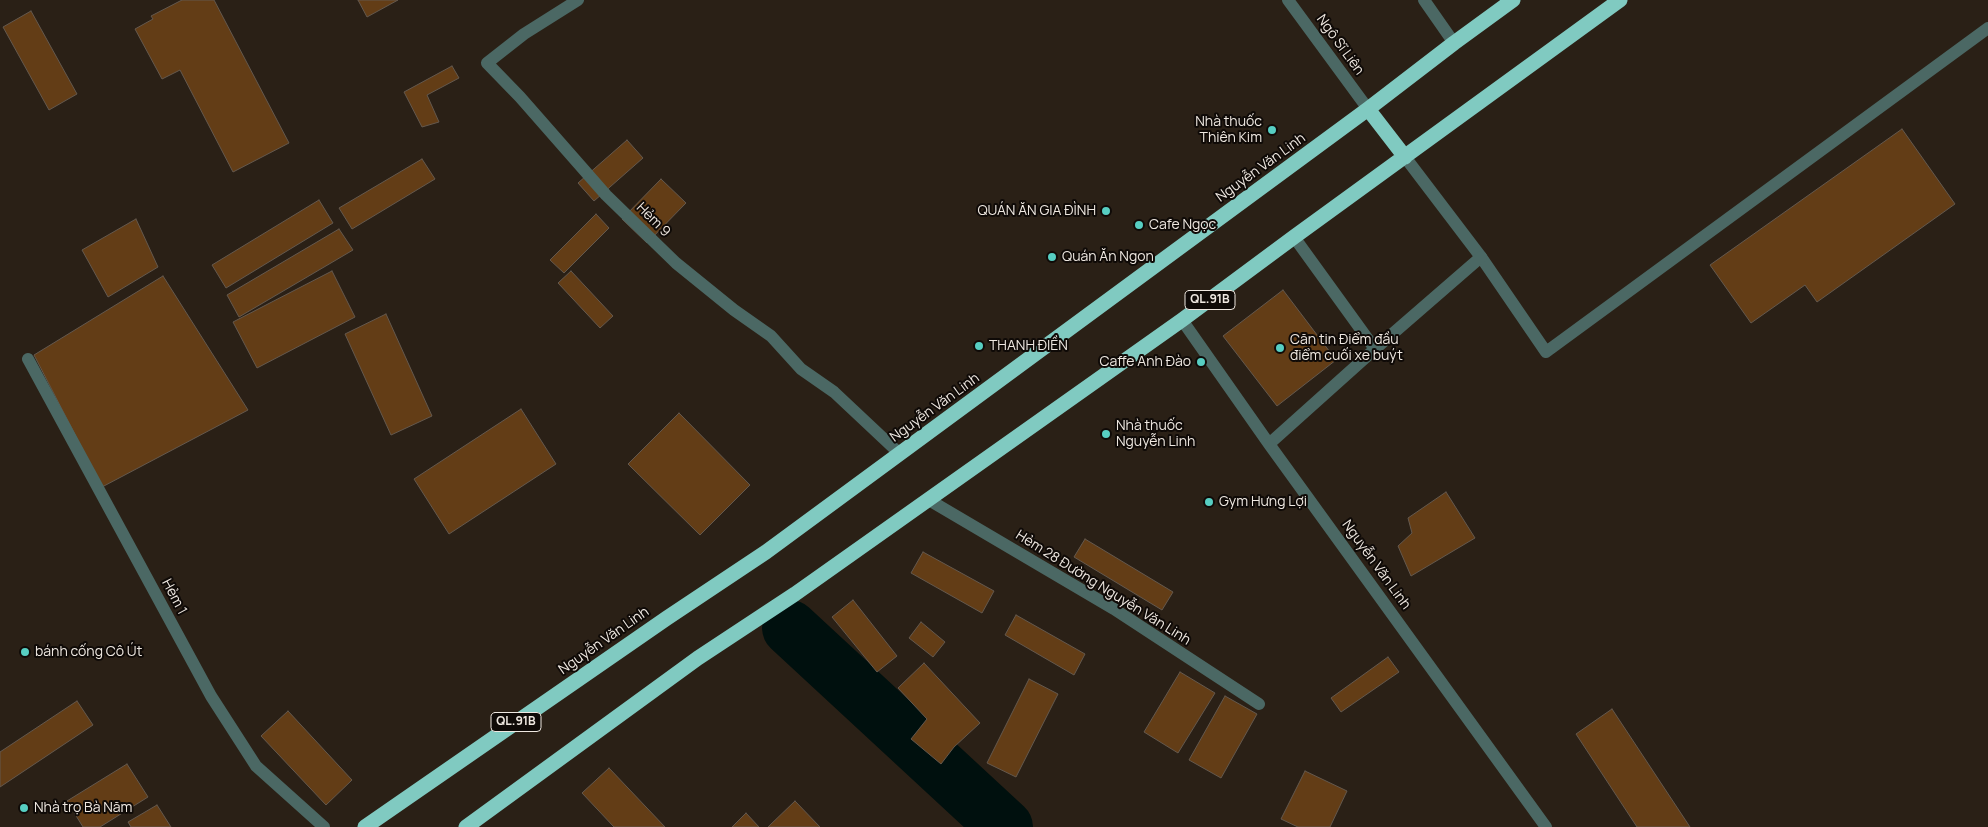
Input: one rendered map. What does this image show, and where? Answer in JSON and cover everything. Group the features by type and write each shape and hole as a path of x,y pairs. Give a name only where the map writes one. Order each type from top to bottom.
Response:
{"highway":[{"name":"Nguyễn Văn Linh","path":"365,827 667,618 766,552 1513,0"},
{"name":"QL.91B","path":"466,827 698,658 795,594 1182,320 1294,236 1620,0"},
{"path":"1368,109 1405,157"}],"street":[{"name":"Hẻm 9","path":"578,0 524,34 487,63 520,96 606,195 676,263 734,310 771,336 801,369 834,392 900,454"},
{"name":"Ngô Sĩ Liên","path":"1288,0 1368,109"},
{"path":"1424,0 1454,43"},
{"path":"1405,157 1481,257 1546,352 1988,28"},
{"path":"1294,236 1375,349"},
{"path":"1269,444 1481,257"},
{"name":"Nguyễn Văn Linh","path":"1182,320 1269,444 1546,827"},
{"name":"Hẻm 1","path":"28,358 211,696 256,766 324,827"},
{"name":"Hẻm 28 Đường Nguyễn Văn Linh","path":"929,500 1114,609 1259,704"}],"building":[{"path":"182,0 214,0 289,143 233,172 180,70 162,79 135,29 153,19 151,16"},
{"path":"358,0 398,0 367,17"},
{"path":"31,11 77,94 49,110 3,27"},
{"path":"452,66 459,78 427,95 439,122 422,127 404,92"},
{"path":"1902,129 1955,204 1817,302 1805,285 1751,323 1710,265"},
{"path":"627,140 643,158 594,201 578,183"},
{"path":"422,159 435,179 352,229 339,208"},
{"path":"661,179 686,203 647,243 622,219"},
{"path":"319,200 333,223 226,288 212,265"},
{"path":"596,214 609,228 564,273 550,260"},
{"path":"136,219 158,267 108,297 82,250"},
{"path":"339,229 353,250 239,317 227,295"},
{"path":"332,271 355,317 257,368 233,322"},
{"path":"571,271 613,316 600,328 558,283"},
{"path":"163,276 248,410 102,487 34,355"},
{"name":"Căn tin Điểm đầu điểm cuối xe buýt","path":"1283,290 1336,360 1277,406 1223,336"},
{"path":"386,314 432,416 391,435 345,334"},
{"path":"521,409 556,464 449,534 414,479"},
{"path":"679,413 750,485 700,535 628,464"},
{"path":"1446,492 1475,538 1411,576 1398,546 1412,533 1408,518"},
{"path":"1085,539 1173,592 1162,610 1074,557"},
{"path":"923,552 994,591 982,613 911,573"},
{"path":"853,600 897,656 877,672 832,617"},
{"path":"1016,615 1085,654 1074,675 1005,635"},
{"path":"921,622 945,642 933,657 909,638"},
{"path":"1388,657 1399,672 1341,712 1331,698"},
{"path":"924,663 980,723 954,747 941,764 911,739 927,719 898,688"},
{"path":"1180,672 1215,693 1178,753 1144,732"},
{"path":"1029,679 1058,694 1016,777 987,763"},
{"path":"1225,696 1257,714 1221,778 1189,760"},
{"path":"77,701 93,725 0,787 0,752"},
{"path":"1612,709 1690,827 1637,827 1576,734"},
{"path":"288,711 352,780 326,805 261,736"},
{"path":"127,764 148,797 100,827 83,827 67,801"},
{"path":"609,768 665,827 614,827 582,793"},
{"path":"1305,771 1347,791 1330,827 1298,827 1281,819"},
{"path":"795,801 820,827 768,827"},
{"path":"157,805 171,827 131,827 128,822"},
{"path":"746,813 759,827 732,827"}],"waterway":[{"path":"790,628 1005,827"}],"place":[{"name":"Nhà thuốc Thiên Kim","path":"1272,130"},
{"name":"QUÁN ĂN GIA ĐÌNH","path":"1106,211"},
{"name":"Cafe Ngọc","path":"1139,225"},
{"name":"Quán Ăn Ngon","path":"1052,257"},
{"name":"THANH ĐIỀN","path":"979,346"},
{"name":"Căn tin Điểm đầu điểm cuối xe buýt","path":"1280,348"},
{"name":"Caffe Anh Đào","path":"1201,362"},
{"name":"Nhà thuốc Nguyễn Linh","path":"1106,434"},
{"name":"Gym Hưng Lợi","path":"1209,502"},
{"name":"bánh cống Cô Út","path":"25,652"},
{"name":"Nhà trọ Bà Năm","path":"24,808"}]}
